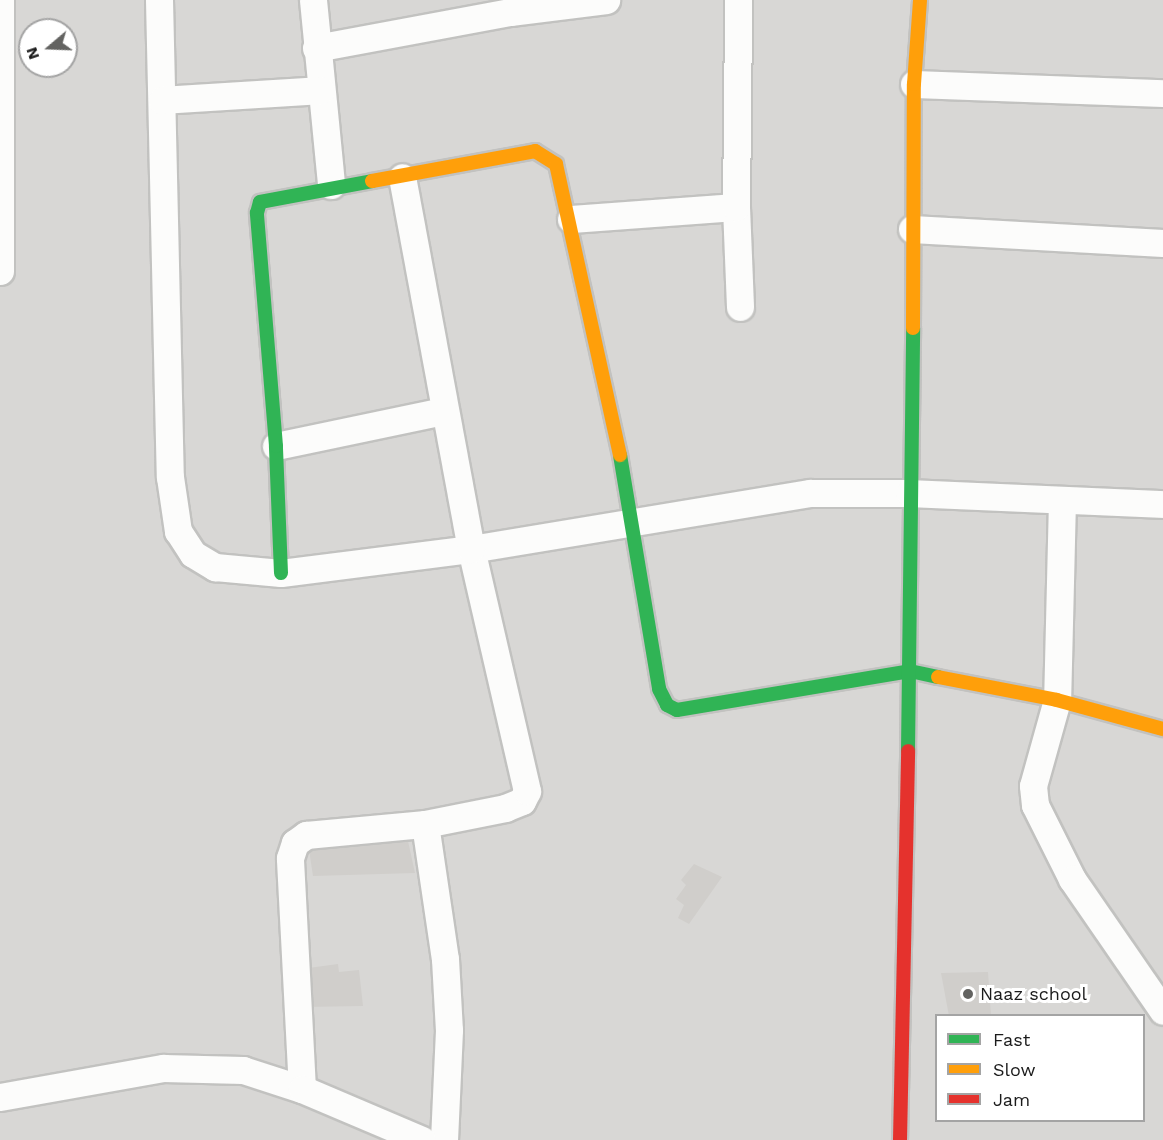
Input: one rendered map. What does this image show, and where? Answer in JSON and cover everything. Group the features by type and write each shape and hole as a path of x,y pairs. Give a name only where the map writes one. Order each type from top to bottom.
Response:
{"street":[{"path":"0,0 0,271"},
{"path":"159,0 170,477 178,531 193,554 215,567 281,573 471,549 810,494 910,493 1163,504"},
{"path":"313,0 331,186"},
{"path":"316,48 509,6 606,0"},
{"path":"738,0 736,207 740,307"},
{"path":"900,1140 910,671 914,84 920,0"},
{"path":"914,84 1163,93"},
{"path":"162,100 321,90"},
{"path":"281,573 276,446 257,213 260,202 268,197 402,177 535,151 548,155 556,164 571,219 634,521 659,689 667,705 677,710 910,671 1057,700 1163,729"},
{"path":"302,1089 290,858 295,843 306,835 425,824 505,808 522,801 527,791 471,549 402,177"},
{"path":"571,219 736,207"},
{"path":"912,230 1163,243"},
{"path":"276,446 444,411"},
{"path":"1062,500 1057,700 1033,786 1035,805 1072,879 1163,1011"},
{"path":"425,824 446,970 449,1030 444,1140"},
{"path":"0,1097 163,1068 243,1070 302,1089 422,1140"}],"shaded area":[{"path":"0,0 1163,0 1163,1140 0,1140"}],"building":[{"path":"406,832 415,873 313,876 308,843"},
{"path":"694,864 722,877 689,924 678,918 684,905 676,899 686,885 681,880"},
{"path":"338,964 339,972 359,970 363,1006 303,1007 301,969"},
{"name":"Naaz school","path":"988,972 991,1014 949,1014 941,973"}],"traffic: fast":[{"path":"281,573 276,446 257,213 260,202 372,181"},
{"path":"908,751 913,328"},
{"path":"620,455 659,689 667,705 677,710 910,671 938,677"}],"traffic: slow":[{"path":"913,328 914,84 920,0"},
{"path":"372,181 535,151 556,164 620,455"},
{"path":"938,677 1057,700 1163,729"}],"traffic: jam":[{"path":"900,1140 908,751"}],"place":[{"name":"Naaz school","path":"968,994"}]}
